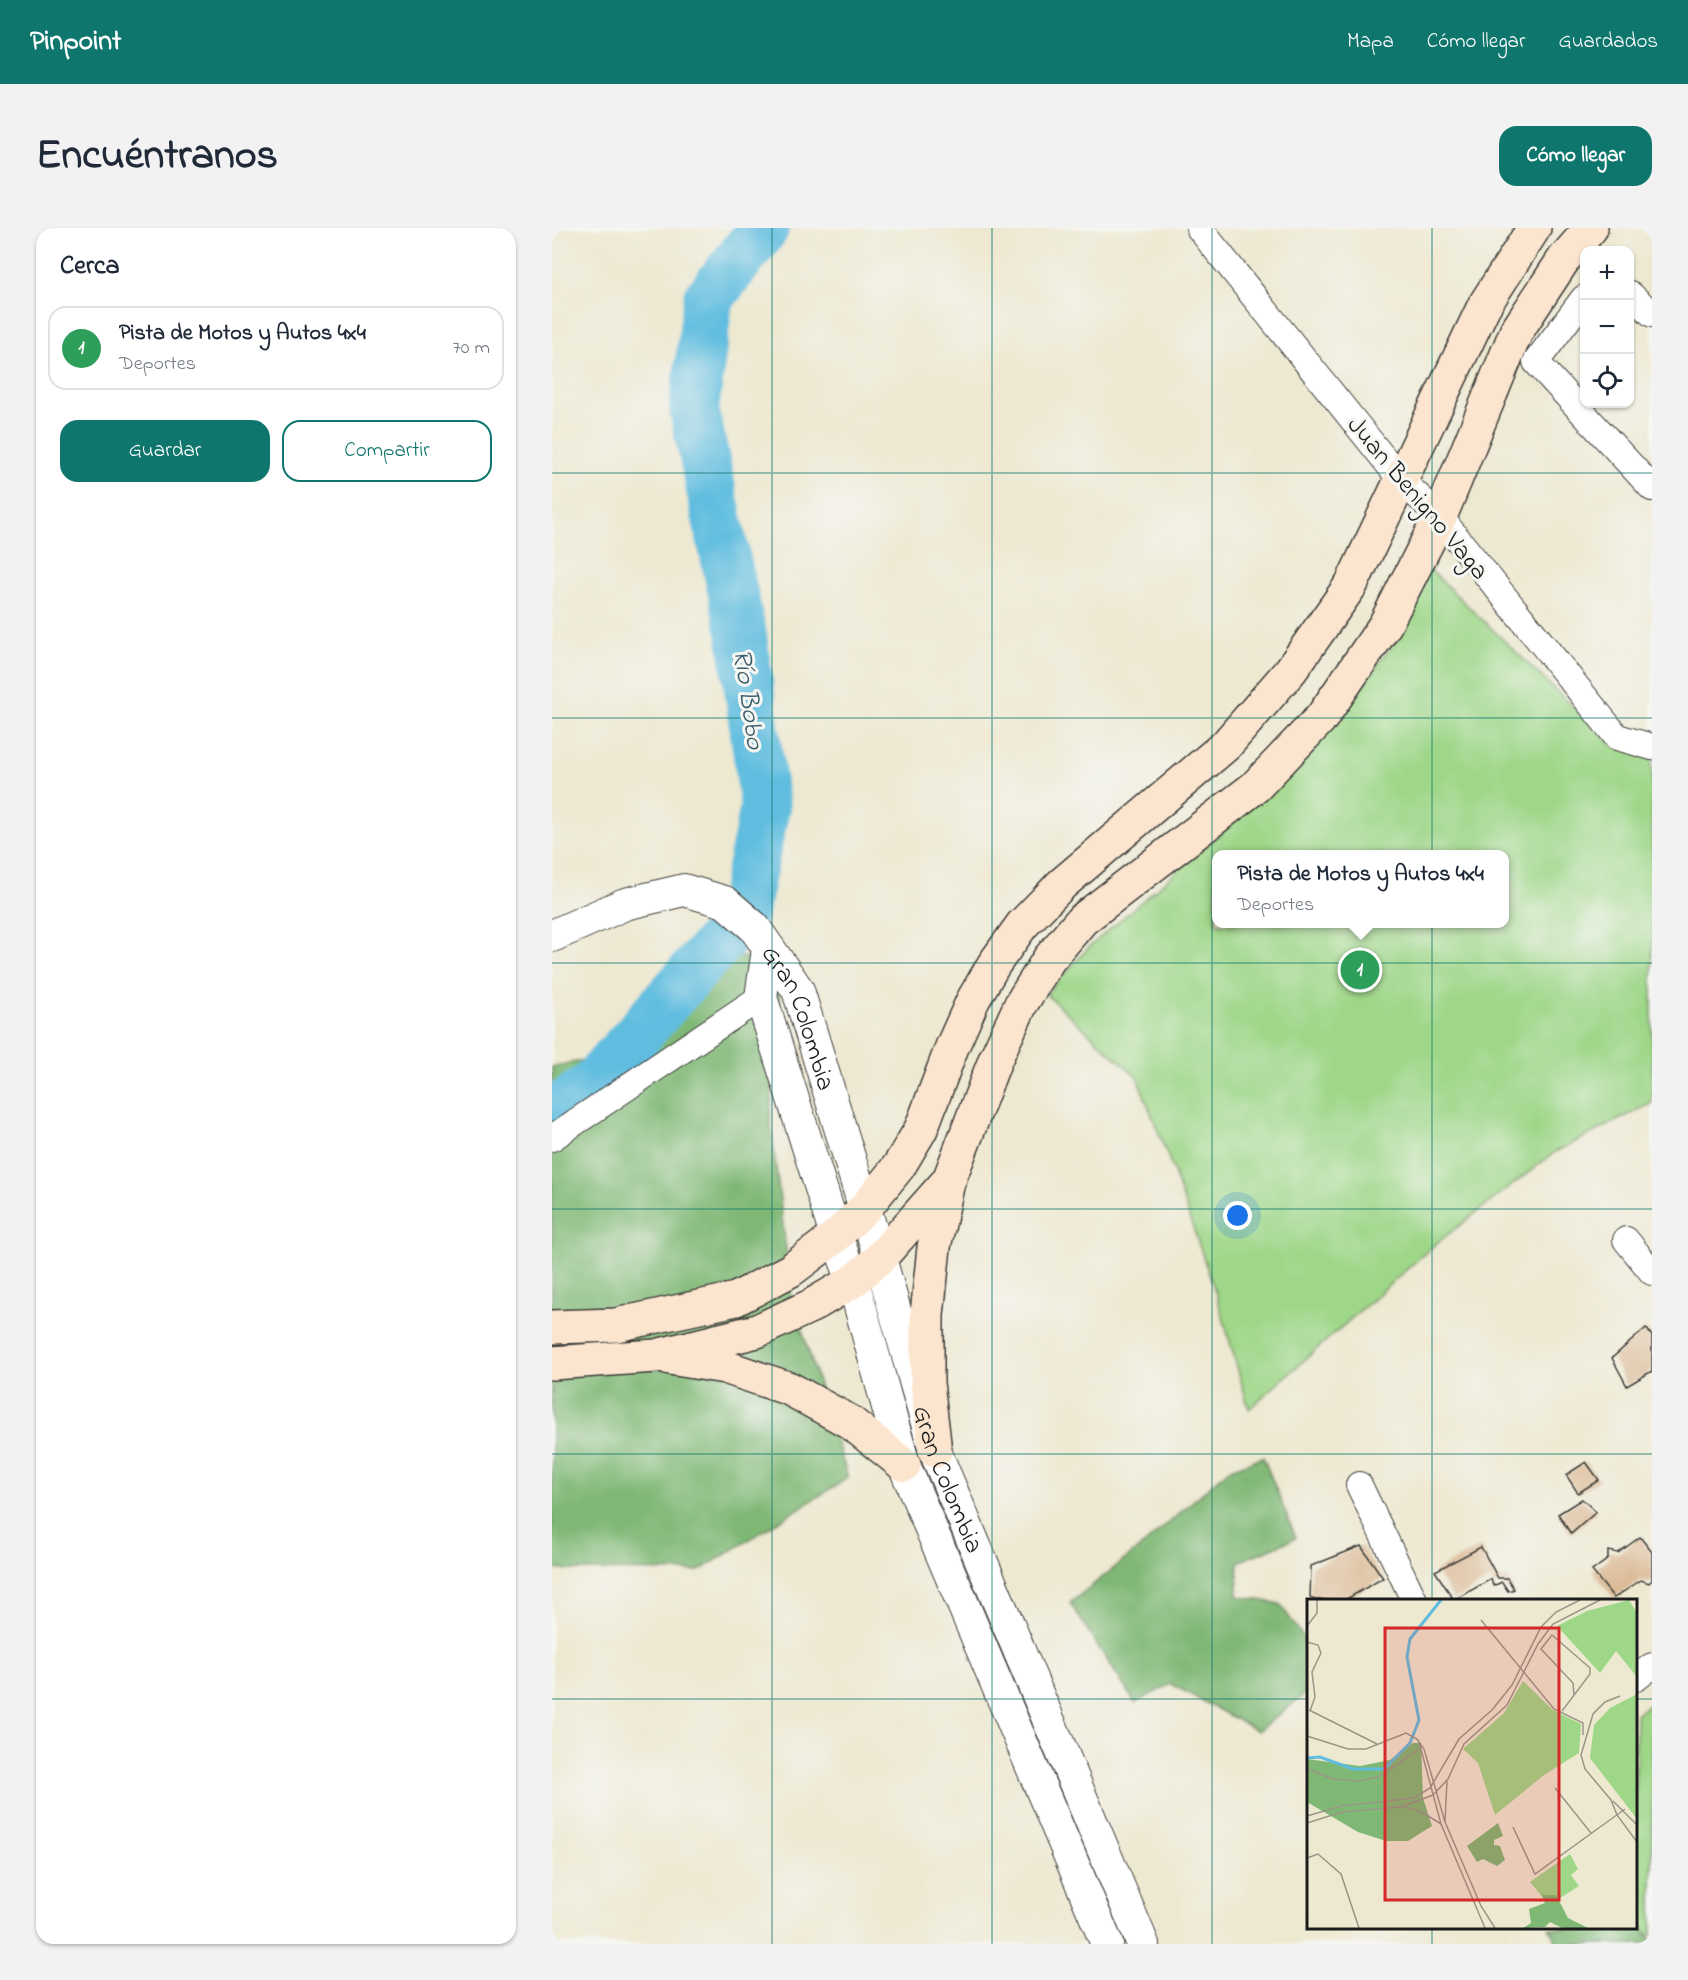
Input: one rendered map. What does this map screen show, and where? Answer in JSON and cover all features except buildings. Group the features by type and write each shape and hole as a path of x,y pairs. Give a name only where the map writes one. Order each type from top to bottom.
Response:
{"main road":[{"path":"552,1327 616,1325 736,1299 791,1270 836,1236 865,1208 899,1166 921,1129 952,1047 973,1000 994,964 1022,926 1062,884 1226,745 1291,670 1351,585 1484,306 1534,228"},
{"path":"935,1451 927,1383 927,1315 934,1247 949,1180 995,1060 1021,1004 1049,960 1082,920 1255,787 1322,717 1385,625 1440,518 1516,332 1564,259 1591,228"},
{"path":"552,1363 657,1356 758,1331 811,1306 853,1281 880,1258 949,1180"},
{"path":"657,1356 724,1366 790,1389 850,1422 904,1465"}],"street":[{"name":"Juan Benigno Vaga","path":"1199,228 1402,481 1440,518 1617,737 1652,747"},
{"path":"1634,298 1652,314"},
{"path":"1582,300 1536,362 1652,488"},
{"path":"552,936 625,904 684,890 725,902 761,938"},
{"name":"Gran Colombia","path":"761,938 798,990 880,1258 935,1451 1143,1944"},
{"name":"Gran Colombia","path":"761,938 761,997 836,1236 853,1281 904,1465 1107,1944"},
{"path":"552,1138 761,997"},
{"path":"1626,1240 1652,1272"},
{"path":"1359,1485 1414,1599"},
{"path":"1637,1677 1652,1666"}],"green space":[{"path":"1423,563 1614,746 1652,757 1652,1103 1555,1152 1433,1246 1249,1409 1218,1300 1172,1167 1137,1077 1046,994 1089,947 1302,763 1395,642"},
{"path":"727,957 783,957 770,1117 792,1298 848,1478 699,1571 560,1570 552,1568 552,1067 584,1060 666,1023"},
{"path":"1263,1457 1296,1538 1238,1562 1238,1596 1280,1604 1304,1638 1307,1693 1258,1731 1171,1684 1135,1703 1070,1603 1147,1542 1228,1470"},
{"path":"1652,1703 1652,1934 1637,1944 1562,1944 1550,1929 1637,1929 1637,1713"},
{"path":"1637,1919 1652,1941 1652,1944 1557,1944 1551,1929 1637,1929"}],"waterway":[{"name":"Río Bobo","path":"552,1114 593,1085 742,916 765,807 742,636 694,409 708,299 764,228"}],"place":[{"name":"Pista de Motos y Autos 4x4","path":"1360,970"}]}
